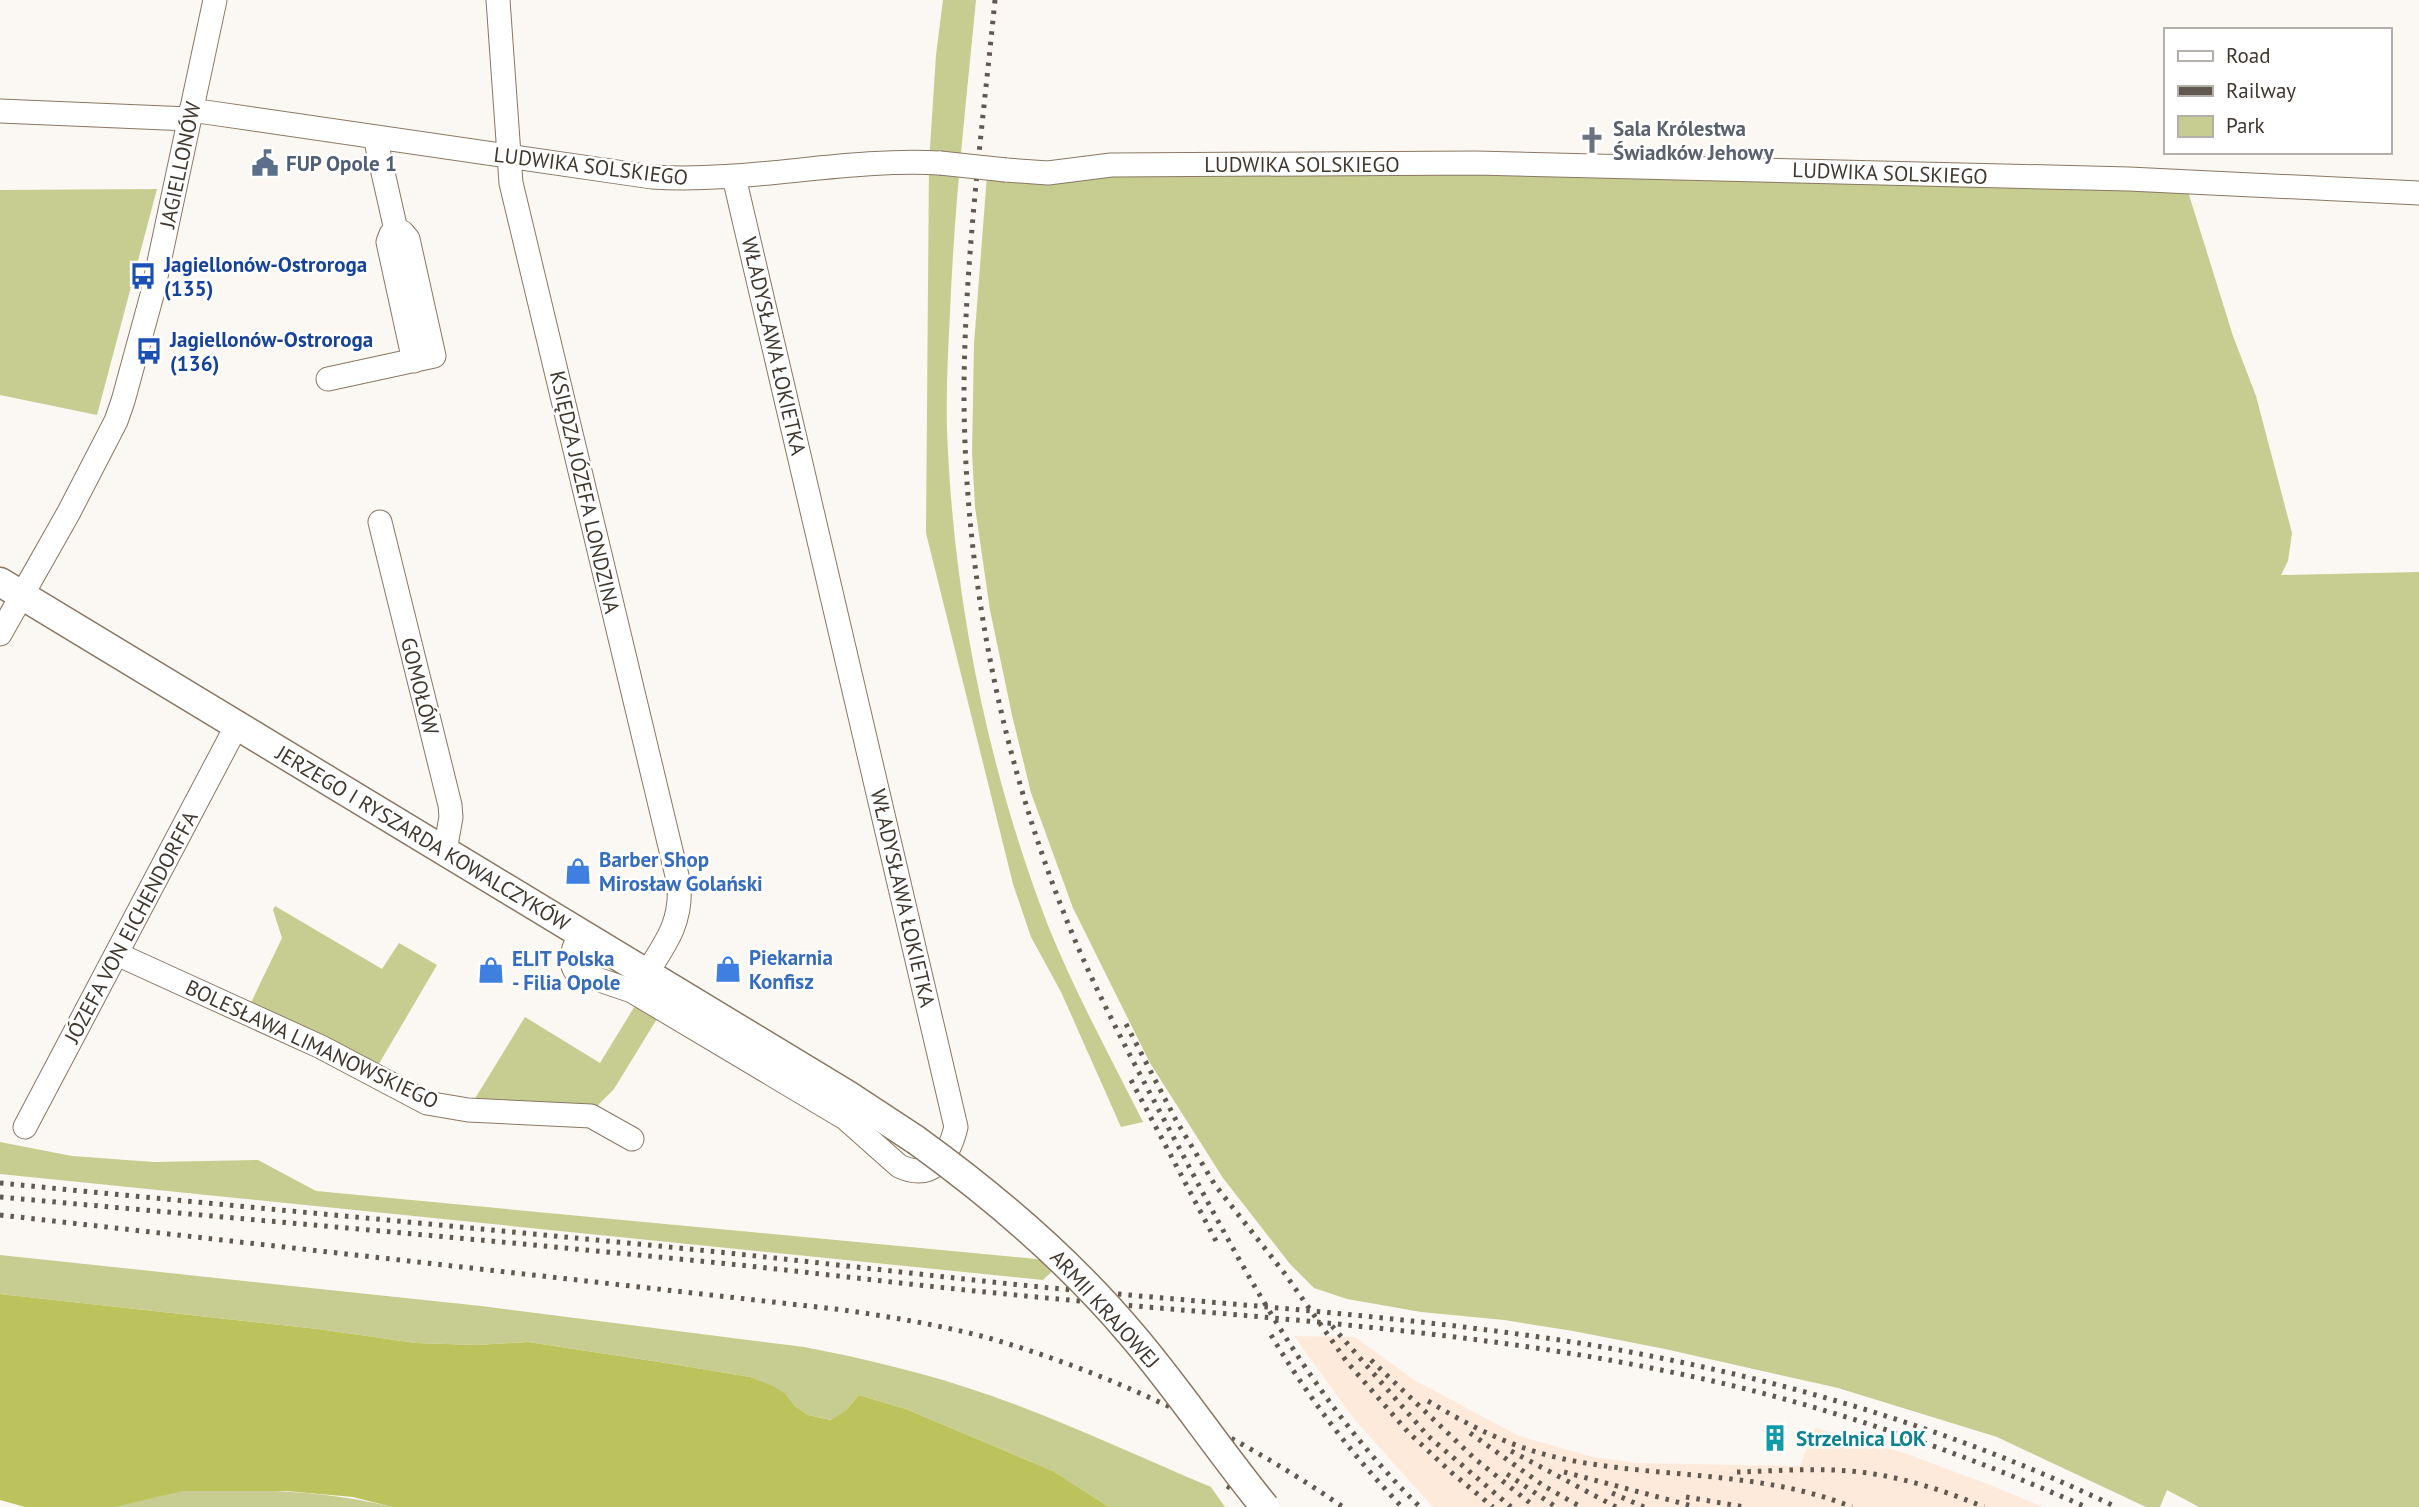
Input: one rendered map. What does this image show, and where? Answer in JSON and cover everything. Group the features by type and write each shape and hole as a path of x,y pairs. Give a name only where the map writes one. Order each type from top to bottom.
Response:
{"main road":[{"name":"JERZEGO I RYSZARDA KOWALCZYKÓW","path":"10,589 846,1094 916,1140"},
{"name":"ARMII KRAJOWEJ","path":"916,1140 993,1198 1087,1285 1152,1358 1265,1507"}],"street":[{"name":"JAGIELLONÓW","path":"0,634 10,589 67,516 116,421 123,401 150,305 215,0"},
{"name":"KSIĘDZA JÓZEFA LONDZINA","path":"498,0 511,183 679,884 678,914 673,929 646,974"},
{"name":"LUDWIKA SOLSKIEGO","path":"0,111 190,114 375,137 652,177 734,177 838,167 940,163 1048,173 1111,165 1476,163 2129,179 2419,193"},
{"path":"328,379 424,359 408,239 396,230 375,137"},
{"name":"WŁADYSŁAWA ŁOKIETKA","path":"580,933 572,959 573,969 579,975 608,981 632,991 800,1091 845,1118 899,1166 910,1171 921,1171 931,1168 949,1151 957,1127 734,177"},
{"name":"GOMOŁÓW","path":"380,522 450,804 451,817 445,851"},
{"name":"JÓZEFA VON EICHENDORFFA","path":"25,1128 237,725"},
{"name":"BOLESŁAWA LIMANOWSKIEGO","path":"117,954 321,1047 427,1103 468,1110 591,1116 632,1139"}],"shaded area":[{"path":"1294,1336 1355,1337 1414,1380 1519,1436 1593,1457 1637,1463 1800,1466 1815,1428 1904,1453 2043,1507 1433,1507 1354,1419"}],"green space":[{"path":"943,0 976,0 954,234 947,385 951,492 965,618 991,742 1026,864 1069,974 1143,1122 1121,1127 1061,992 1031,937 1013,884 926,533 929,163 936,55"},
{"path":"1111,165 2185,182 2233,336 2256,396 2292,533 2288,561 2281,575 2419,572 2419,1507 2199,1507 2167,1490 2160,1507 2146,1507 1997,1437 1838,1388 1573,1331 1504,1320 1421,1312 1347,1299 1314,1288 1290,1264 1223,1178 1150,1063 1073,908 1031,793 990,610 975,507 972,452 974,344 987,175"},
{"path":"157,189 97,415 0,395 0,190"},
{"path":"275,906 382,969 399,943 437,965 373,1074 246,1013 282,938 273,910"},
{"path":"641,996 663,1009 614,1089 591,1116 468,1110 525,1017 600,1063"},
{"path":"0,1142 72,1156 154,1162 258,1160 316,1191 1036,1259 1059,1265 1043,1280 0,1174"},
{"path":"0,1255 481,1306 804,1347 944,1380 1045,1416 1211,1487 1225,1507 1109,1507 1053,1471 906,1409 859,1395 846,1410 832,1420 808,1415 795,1406 786,1394 750,1377 528,1342 476,1345 416,1343 318,1329 0,1294"},
{"path":"0,1294 318,1329 416,1343 476,1345 528,1342 750,1377 786,1394 795,1406 808,1415 831,1420 846,1410 859,1395 906,1409 1053,1471 1109,1507 392,1507 353,1497 286,1491 183,1491 114,1507 25,1507 0,1500"},
{"path":"126,1489 293,1492 392,1507 96,1507"}],"railway":[{"path":"995,0 967,298 964,398 966,464 971,531 990,662 1022,791 1065,916 1092,978 1234,1251 1288,1342 1318,1386 1349,1428 1420,1507"},
{"path":"1126,1024 1177,1122 1215,1185 1285,1274 1347,1362 1408,1432 1493,1507"},
{"path":"1131,1080 1216,1241"},
{"path":"0,1183 699,1250 1021,1285 1378,1317 1520,1334 1726,1372 1859,1408 1989,1452 2116,1507"},
{"path":"0,1197 729,1264 1006,1294 1417,1332 1580,1355 1716,1382 1824,1410 1982,1464 2086,1507"},
{"path":"0,1215 844,1310 950,1329 985,1337 1079,1368 1171,1407 1259,1454 1343,1507"},
{"path":"1332,1326 1428,1436 1511,1507"},
{"path":"1271,1335 1332,1425 1402,1507"},
{"path":"1371,1360 1474,1458 1535,1507"},
{"path":"1428,1401 1494,1436 1546,1455 1600,1465 1782,1487 1852,1507"},
{"path":"1470,1433 1544,1486 1581,1507"},
{"path":"1511,1451 1616,1507"},
{"path":"1737,1472 1822,1470 1867,1473 1918,1484 1984,1507"},
{"path":"1564,1472 1696,1507"},
{"path":"1507,1474 1556,1507"},
{"path":"1227,1486 1265,1507"},
{"path":"1612,1493 1644,1507"},
{"path":"1686,1497 1745,1507"}],"place":[{"name":"Sala Królestwa Świadków Jehowy","path":"1592,140"},
{"name":"FUP Opole 1","path":"265,163"},
{"name":"Jagiellonów-Ostroroga (135)","path":"143,276"},
{"name":"Jagiellonów-Ostroroga (136)","path":"149,351"},
{"name":"Barber Shop Mirosław Golański","path":"578,871"},
{"name":"Piekarnia Konfisz","path":"728,969"},
{"name":"ELIT Polska - Filia Opole","path":"491,970"},
{"name":"Strzelnica LOK","path":"1775,1438"}]}
